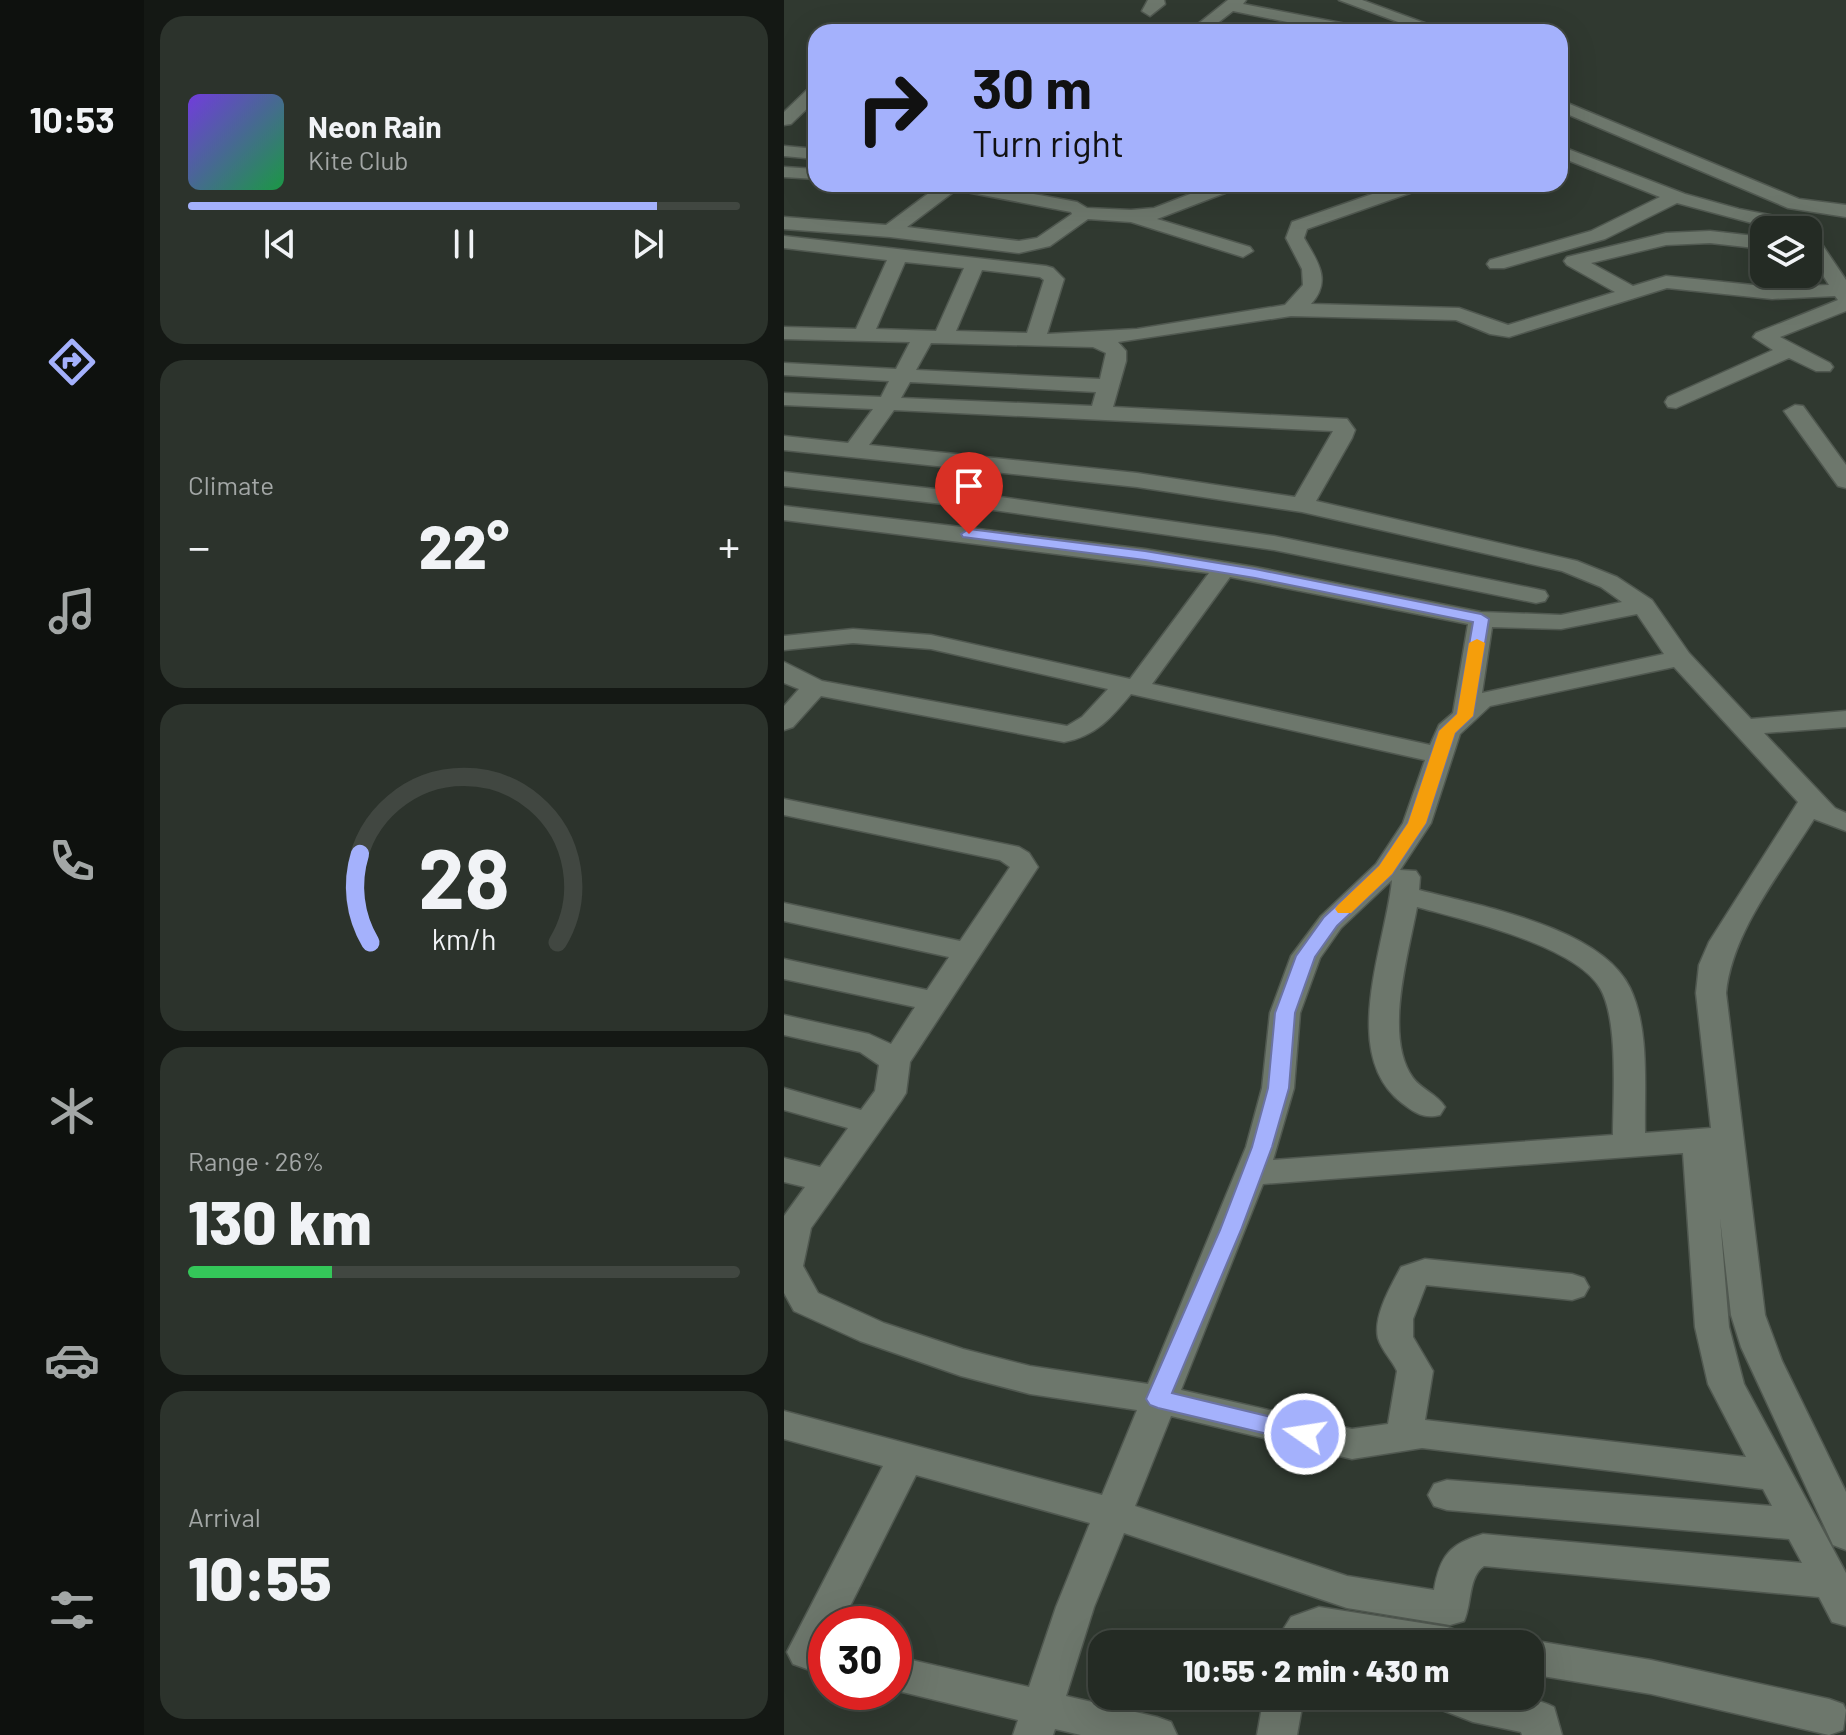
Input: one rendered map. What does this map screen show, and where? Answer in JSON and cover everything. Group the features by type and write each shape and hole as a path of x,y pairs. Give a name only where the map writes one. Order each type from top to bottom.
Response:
{"street":[{"path":"1347,0 1419,24"},
{"path":"1207,24 1234,3 1320,24"},
{"path":"1354,24 1378,9"},
{"path":"1215,18 1243,24"},
{"path":"785,120 808,102"},
{"path":"1568,110 1599,129 1795,204 1846,211"},
{"path":"785,120 808,122"},
{"path":"1568,139 1578,140 1568,146"},
{"path":"784,151 808,153"},
{"path":"1568,154 1607,172 1750,221"},
{"path":"784,172 808,174"},
{"path":"890,231 942,192"},
{"path":"1031,192 1131,216 1243,251"},
{"path":"1131,216 1171,209 1212,192"},
{"path":"1291,310 1312,294 1315,285 1295,238 1299,226 1395,192"},
{"path":"1497,264 1598,235 1677,196"},
{"path":"1795,204 1799,216"},
{"path":"784,223 890,231 1004,246 1033,246 1079,219 1081,206"},
{"path":"1632,293 1574,261 1666,239 1710,237 1750,241"},
{"path":"784,242 1046,272 1054,279 1036,338"},
{"path":"864,334 899,254"},
{"path":"1822,259 1842,286"},
{"path":"854,450 934,336 976,262"},
{"path":"1069,339 1137,335 1291,310 1459,314 1497,330 1509,331 1677,281 1749,292 1842,286"},
{"path":"1823,367 1763,337 1842,286"},
{"path":"784,333 1069,339 1109,345 1116,351 1100,414"},
{"path":"791,370 815,333"},
{"path":"1676,402 1788,351"},
{"path":"791,370 1108,386"},
{"path":"784,399 1339,424 1344,430 1341,438 1302,505"},
{"path":"784,443 822,401"},
{"path":"1795,411 1846,481"},
{"path":"784,443 1137,480 1302,505 1569,566 1609,582 1643,605 1680,658 1743,727 1825,814 1846,823"},
{"path":"784,479 979,501 1312,550 1536,596"},
{"path":"784,513 1063,545 1224,569 1481,619 1561,622 1643,605"},
{"path":"1312,550 1339,513"},
{"path":"784,670 791,677 815,687 1064,734 1079,733 1131,686 1224,569"},
{"path":"1465,716 1481,619"},
{"path":"784,643 853,636 931,642 1440,755"},
{"path":"1037,1722 1075,1607 1252,1173 1278,1088 1285,1013 1306,956 1331,922 1386,870 1417,823 1448,731 1481,701 1515,691 1680,658"},
{"path":"784,722 815,687"},
{"path":"1743,727 1846,719"},
{"path":"1812,801 1724,942 1714,965 1711,993 1712,1327 1726,1384 1838,1596"},
{"path":"784,807 1009,853 1019,859 1024,867 1019,879 895,1061 890,1093 795,1226 786,1266 806,1302 872,1332 961,1362 1030,1380 1158,1399 1352,1444 1422,1434 1773,1475"},
{"path":"1402,844 1405,895 1384,980 1381,1008 1392,1066 1403,1087 1429,1107"},
{"path":"1405,895 1557,942 1585,955 1603,970 1615,987 1621,1005 1629,1146"},
{"path":"784,912 969,952"},
{"path":"784,969 935,1002"},
{"path":"784,1025 869,1044 895,1061"},
{"path":"784,1099 869,1123"},
{"path":"1252,1173 1713,1139"},
{"path":"1713,1139 1757,1347 1846,1534"},
{"path":"784,1170 828,1181"},
{"path":"1404,1436 1415,1371 1413,1361 1397,1343 1394,1333 1413,1276 1425,1272 1572,1287"},
{"path":"784,1425 1114,1514 1347,1592 1433,1630"},
{"path":"806,1652 906,1458"},
{"path":"1447,1495 1799,1524"},
{"path":"1445,1630 1459,1562 1471,1552 1483,1550 1838,1596"},
{"path":"1304,1630 1319,1624 1387,1630"},
{"path":"1544,1659 1651,1677 1829,1717"},
{"path":"912,1679 1037,1722 1157,1735"},
{"path":"1277,1735 1281,1710"},
{"path":"1501,1710 1540,1720 1542,1735"}],"slow traffic":[{"path":"1344,909 1386,870 1417,823 1448,731 1465,716 1477,643"}],"route":[{"path":"969,534 1145,556 1255,574 1481,619 1465,716 1448,731 1417,823 1386,870 1331,922 1306,956 1285,1013 1278,1088 1262,1147 1231,1230 1158,1399 1305,1434"}]}
